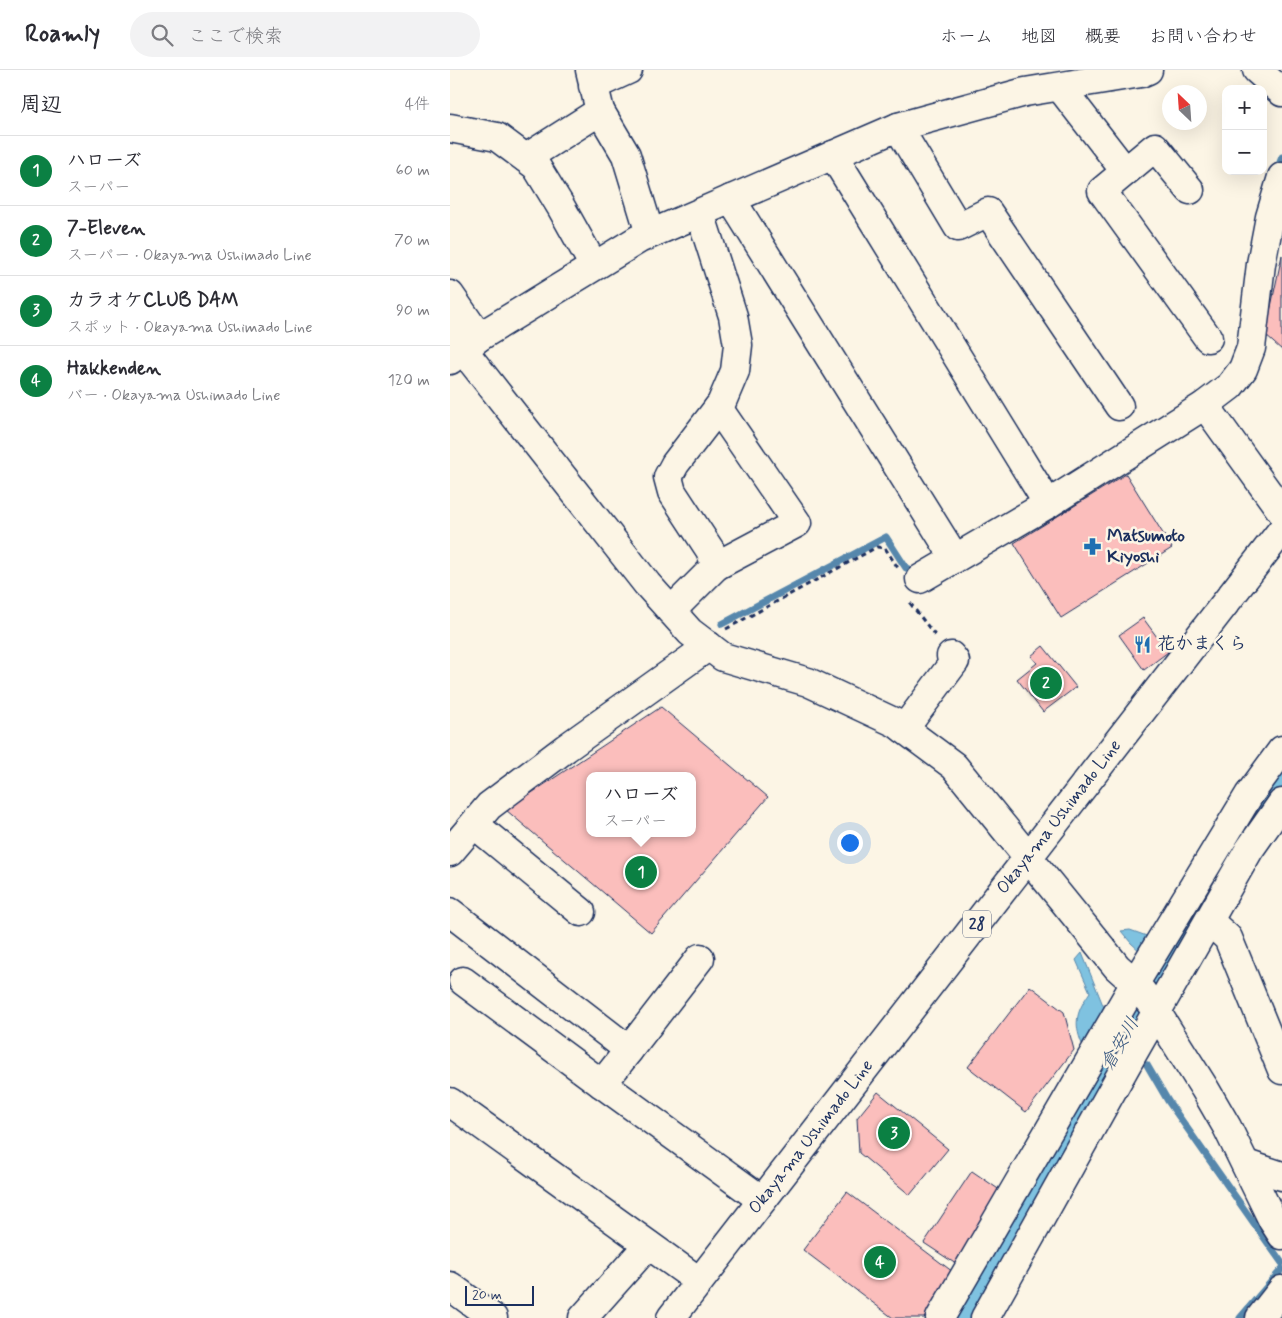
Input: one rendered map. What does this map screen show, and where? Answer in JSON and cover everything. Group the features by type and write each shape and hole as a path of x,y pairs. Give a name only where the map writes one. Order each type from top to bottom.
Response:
{"street":[{"path":"526,158 594,89 628,70"},
{"path":"461,345 638,239 898,127 1029,80 1060,87 1141,73 1148,70"},
{"path":"1257,70 1282,92"},
{"path":"1060,87 1125,171"},
{"path":"594,89 626,155 650,234"},
{"path":"898,127 958,227 988,212 1119,406"},
{"path":"450,128 497,137 536,166 562,207 594,266"},
{"path":"1190,190 1155,148 1102,191 1208,338"},
{"path":"833,155 1045,500"},
{"path":"920,580 1045,500 1205,404 1230,386 1243,369 1251,348 1261,264 1270,217 1282,177"},
{"path":"731,199 948,546"},
{"path":"700,213 733,316 738,345 735,371 721,404 675,464 668,477 672,492 710,550 716,566"},
{"path":"450,295 461,345 646,584 690,632 723,657 808,682 896,723 954,766 1116,967 1146,998 1205,1089 1227,1127 1273,1221 1282,1235"},
{"path":"1205,404 1282,512"},
{"path":"671,611 716,566 797,523 718,408"},
{"name":"Okayama Ushimado Line","path":"671,1318 1282,530"},
{"path":"450,852 489,806 566,748 709,646"},
{"path":"904,729 955,661 951,656"},
{"path":"985,1318 1132,1055 1157,947 1249,794 1282,750"},
{"path":"940,1318 1146,998 1209,921 1249,850 1282,803"},
{"path":"474,824 581,912"},
{"path":"450,912 629,1050"},
{"path":"1209,921 1228,938 1282,1070"},
{"path":"602,1084 700,958"},
{"path":"463,981 762,1200"},
{"path":"450,1102 699,1281"},
{"path":"1246,1164 1282,1176"},
{"path":"583,1318 648,1245"},
{"path":"450,1286 493,1318"},
{"path":"1260,1318 1282,1290"}],"path":[{"path":"709,646 726,629 877,547 885,548 902,574 920,580"},
{"path":"920,580 908,588 906,597 951,656"}],"water":[{"path":"1130,930 1155,939 1142,953 1121,931"},
{"path":"1082,953 1107,1015 1098,1028 1090,1030 1082,1044 1077,1023 1079,1011 1090,992 1076,960"}],"building":[{"path":"1282,255 1282,350 1265,335"},
{"name":"Matsumoto Kiyoshi","path":"1126,474 1172,548 1061,618 1014,543"},
{"name":"花かまくら","path":"1143,618 1168,652 1144,670 1119,635"},
{"path":"1043,646 1076,687 1043,712 1017,679 1037,663 1031,656"},
{"path":"661,707 768,797 651,933 506,810"},
{"path":"1030,986 1064,1012 1074,1050 1026,1112 968,1067"},
{"path":"878,1092 948,1149 910,1195 859,1153 857,1118"},
{"path":"972,1171 1007,1195 959,1266 924,1243"},
{"path":"847,1192 957,1275 924,1318 893,1318 803,1250"}],"waterway":[{"path":"1276,172 1282,157"},
{"path":"722,624 886,537 906,568 918,572"},
{"name":"倉安川","path":"965,1318 1121,1041 1158,980 1236,839 1282,774"},
{"path":"1162,949 1173,954"},
{"path":"1147,1065 1168,1101 1282,1263"},
{"path":"1240,1318 1282,1269"}],"place":[{"name":"Matsumoto Kiyoshi","path":"1093,546"},
{"name":"花かまくら","path":"1143,644"},
{"name":"7-Eleven","path":"1046,683"},
{"name":"ハローズ","path":"641,872"},
{"name":"カラオケCLUB DAM","path":"894,1133"},
{"name":"Hakkenden","path":"880,1262"}]}
